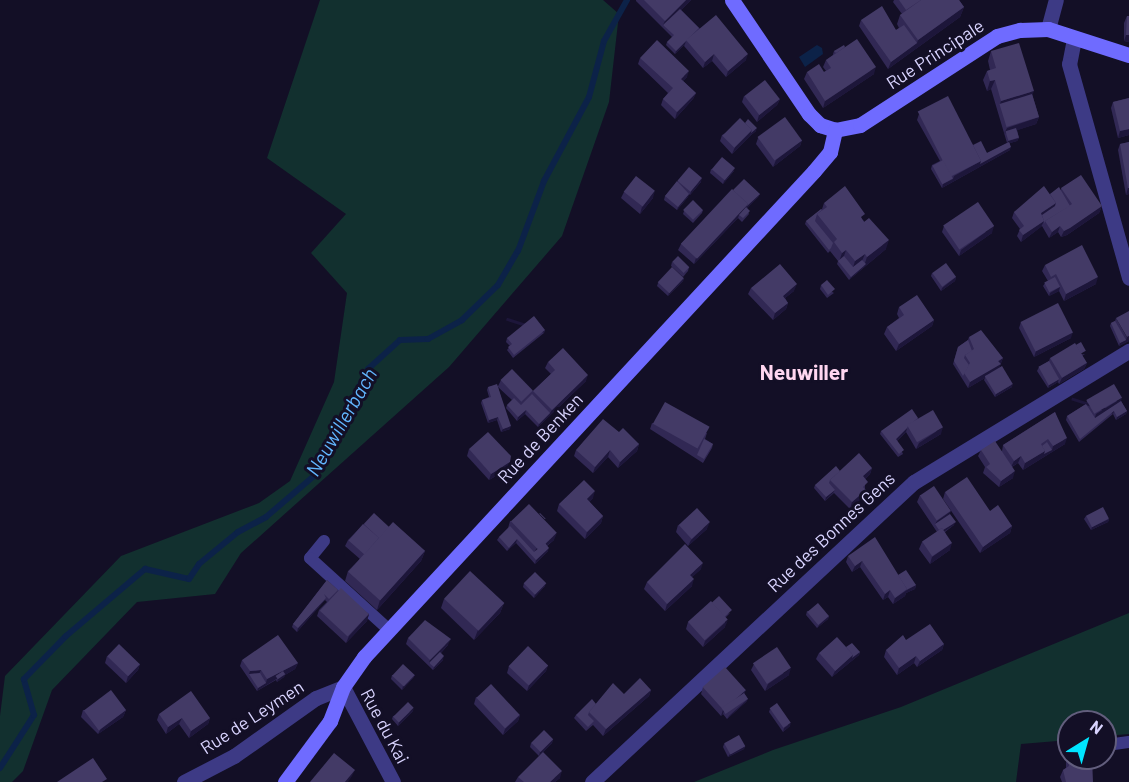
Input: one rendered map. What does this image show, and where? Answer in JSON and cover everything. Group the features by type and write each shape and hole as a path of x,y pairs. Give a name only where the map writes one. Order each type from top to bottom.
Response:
{"street":[{"path":"732,0 809,114 820,125 835,130"},
{"path":"1048,29 1056,0"},
{"name":"Rue Principale","path":"835,130 860,125 997,36 1048,29 1129,55"},
{"path":"1074,39 1069,64 1128,274"},
{"name":"Rue de Benken","path":"285,782 330,721 343,687 389,630 814,171 830,152 835,130"},
{"name":"Rue des Bonnes Gens","path":"592,782 914,482 1129,351"},
{"name":"Rue de Leymen","path":"184,782 234,756 316,698 343,687"},
{"name":"Rue du Kai","path":"343,687 393,782"}],"lane":[{"path":"324,541 310,558 389,630"}],"green space":[{"path":"320,0 603,0 619,14 609,102 562,236 449,367 241,553 215,594 137,602 52,690 23,771 12,782 0,782 0,716 5,676 121,556 259,503 290,481 334,382 347,293 311,253 346,214 267,158"},
{"path":"1129,613 1129,734 1117,735 1117,710 1057,710 1057,741 1021,744 1016,782 694,782 773,750 901,707"}],"water":[{"path":"817,45 822,48 823,54 805,67 799,57"}],"building":[{"path":"644,0 686,0 665,21"},
{"path":"899,0 921,0 906,10"},
{"path":"921,0 959,0 964,7 918,40 900,15"},
{"path":"882,6 896,30 904,25 917,43 891,62 861,20"},
{"path":"680,9 699,28 676,51 667,42 674,35 663,25"},
{"path":"716,15 748,54 728,71 714,54 705,62 686,40"},
{"path":"1127,16 1129,16 1129,35 1126,35"},
{"path":"857,39 876,67 825,101 807,72 819,64 824,72 831,68 826,60"},
{"path":"657,40 689,71 681,79 696,93 677,112 663,99 673,88 640,58"},
{"path":"1019,43 1034,91 1001,101 995,80 990,81 987,71 996,68 991,51"},
{"path":"844,45 845,47 836,53 834,51"},
{"path":"765,80 780,99 759,115 745,96"},
{"path":"1032,94 1039,117 1007,127 999,104"},
{"path":"948,96 981,161 951,176 918,111"},
{"path":"1129,98 1129,129 1120,131 1113,102"},
{"path":"785,117 802,140 775,160 757,137"},
{"path":"740,118 752,130 734,148 722,136"},
{"path":"748,119 757,128 751,133 752,130 745,123"},
{"path":"1016,128 1019,138 1008,141 1005,131"},
{"path":"981,141 987,153 1009,142 1011,147 980,164 981,161 973,145"},
{"path":"1129,142 1129,188 1128,188 1120,144"},
{"path":"722,157 735,168 725,180 712,169"},
{"path":"943,160 953,179 942,184 932,166"},
{"path":"689,167 702,178 690,192 677,181"},
{"path":"1081,175 1102,206 1070,228 1064,231 1060,226 1052,232 1045,221 1072,204 1061,188"},
{"path":"636,176 655,191 643,207 624,192"},
{"path":"744,179 760,194 746,207 748,204 733,190"},
{"path":"677,181 689,194 678,207 665,196"},
{"path":"845,186 865,214 861,217 864,222 869,218 889,240 867,257 865,254 855,261 846,250 842,253 834,242 837,239 817,214 827,207 824,203"},
{"path":"1044,186 1056,203 1041,213 1044,221 1023,235 1019,230 1024,226 1014,212"},
{"path":"1059,187 1070,206 1045,221 1044,224 1042,215 1056,203 1050,194"},
{"path":"732,189 748,204 697,259 681,244"},
{"path":"693,200 703,210 693,220 683,210"},
{"path":"978,202 994,226 959,250 943,225"},
{"path":"746,207 750,211 743,218 739,215"},
{"path":"821,209 815,221 833,243 829,250 806,221"},
{"path":"1082,245 1098,277 1066,294 1056,274 1051,277 1045,265"},
{"path":"678,256 689,267 684,273 672,262"},
{"path":"844,256 853,267 862,260 866,264 851,277 838,261"},
{"path":"946,263 956,277 942,287 932,273"},
{"path":"780,264 797,284 783,296 788,303 775,313 751,288"},
{"path":"672,267 684,278 669,293 658,282"},
{"path":"1055,277 1060,287 1049,292 1044,282"},
{"path":"827,280 835,289 828,295 821,285"},
{"path":"917,295 934,320 899,344 887,327 904,315 899,307"},
{"path":"1058,303 1073,332 1036,351 1021,322"},
{"path":"1129,311 1129,336 1127,337 1116,318"},
{"path":"534,316 545,330 514,355 508,347 512,344 507,338"},
{"path":"1115,321 1126,340 1120,343 1111,323"},
{"path":"981,330 1003,358 998,361 1001,364 970,382 964,373 970,363 965,355 974,349 969,337"},
{"path":"968,340 972,351 965,355 964,358 969,365 963,376 954,361 958,347"},
{"path":"1081,342 1086,351 1081,354 1076,345"},
{"path":"1075,343 1087,363 1062,378 1050,358"},
{"path":"563,348 588,375 552,410 533,391 555,370 548,362"},
{"path":"1049,361 1059,379 1049,385 1039,367"},
{"path":"1002,366 1013,384 996,394 985,376"},
{"path":"512,369 533,391 521,402 500,380"},
{"path":"497,384 511,426 503,429 498,417 489,420 482,400 491,397 488,387"},
{"path":"1114,384 1122,398 1094,414 1086,400"},
{"path":"532,394 550,413 539,424 526,410 518,417 507,405 514,398 521,405"},
{"path":"1121,401 1127,411 1117,417 1114,411 1080,439 1067,416 1086,404 1095,418"},
{"path":"665,402 710,427 697,449 653,424"},
{"path":"912,409 918,418 896,439 904,450 899,454 881,431"},
{"path":"933,410 943,427 917,442 907,425"},
{"path":"1055,412 1067,438 1053,446 1048,439 1041,444 1045,451 1025,463 1021,456 1014,461 1003,445"},
{"path":"603,419 619,432 623,428 639,444 620,462 610,450 595,467 576,450"},
{"path":"488,432 511,456 510,462 491,474 469,449"},
{"path":"704,439 713,444 704,459 697,455"},
{"path":"995,441 1015,471 1001,481 986,467 990,464 981,450"},
{"path":"1047,442 1052,450 1044,454 1042,446"},
{"path":"859,453 872,468 863,476 868,482 863,487 866,490 852,502 830,480"},
{"path":"836,466 840,471 829,483 835,490 826,497 815,485"},
{"path":"967,477 990,511 998,505 1012,526 983,547 945,492"},
{"path":"584,480 595,491 587,499 603,516 587,532 559,504"},
{"path":"934,486 951,511 937,520 920,496"},
{"path":"529,504 557,533 539,550 511,521"},
{"path":"1103,507 1109,519 1092,527 1086,516"},
{"path":"697,508 710,522 692,539 679,525"},
{"path":"374,513 389,527 379,538 364,524"},
{"path":"950,514 956,522 939,530 935,524"},
{"path":"393,522 425,551 380,601 348,572"},
{"path":"363,524 379,538 364,554 349,541"},
{"path":"510,526 534,552 545,543 549,548 536,560 517,539 509,548 499,537"},
{"path":"942,528 952,543 932,556 922,541"},
{"path":"875,537 907,589 895,598 890,590 885,594 862,561 855,566 848,556"},
{"path":"685,544 703,563 690,575 694,579 667,604 647,582"},
{"path":"906,570 916,585 906,590 898,575"},
{"path":"470,571 504,603 478,631 444,599"},
{"path":"535,572 546,583 535,595 524,583"},
{"path":"327,580 338,590 329,599 324,594 326,598 298,628 293,624"},
{"path":"341,588 369,614 348,637 320,611"},
{"path":"719,596 732,610 725,617 712,603"},
{"path":"711,601 728,620 705,640 688,622"},
{"path":"818,603 829,616 818,625 807,612"},
{"path":"425,620 451,639 430,660 408,638"},
{"path":"930,624 944,644 920,661 916,656 899,668 886,650 903,635 906,640"},
{"path":"278,635 298,663 267,679 261,670 250,671 242,660"},
{"path":"837,637 853,655 835,671 819,653"},
{"path":"852,643 860,652 852,658 853,655 846,647"},
{"path":"119,644 140,664 128,676 107,656"},
{"path":"528,646 548,665 529,686 509,666"},
{"path":"777,647 791,668 767,684 753,663"},
{"path":"440,652 444,656 434,667 429,663"},
{"path":"403,664 415,675 404,687 392,676"},
{"path":"725,667 746,690 723,710 703,687"},
{"path":"283,671 285,674 278,679 276,676"},
{"path":"260,673 266,683 258,688 249,674"},
{"path":"640,678 651,690 606,729 589,712 613,683 624,694"},
{"path":"491,684 520,715 505,728 476,698"},
{"path":"111,690 126,710 99,730 84,710"},
{"path":"191,691 210,718 191,731 182,718 168,727 159,714"},
{"path":"744,693 748,699 726,714 722,708"},
{"path":"592,699 596,704 588,715 594,721 588,727 576,715"},
{"path":"408,702 414,708 399,723 393,717"},
{"path":"777,703 791,723 783,728 770,708"},
{"path":"544,730 553,739 540,752 531,743"},
{"path":"739,735 745,746 730,755 724,743"},
{"path":"543,752 562,771 550,782 524,782 518,777"},
{"path":"334,753 355,770 345,782 310,782"},
{"path":"93,758 107,779 102,782 57,782"},
{"path":"1063,770 1092,770 1093,782 1066,782"}],"waterway":[{"name":"Neuwillerbach","path":"0,768 34,715 24,679 66,636 145,569 189,579 199,564 238,532 266,517 314,476 368,369 400,340 428,339 462,320 498,285 518,251 544,181 589,97 604,41 627,0"}],"district":[{"name":"Neuwiller","path":"804,372"}]}
